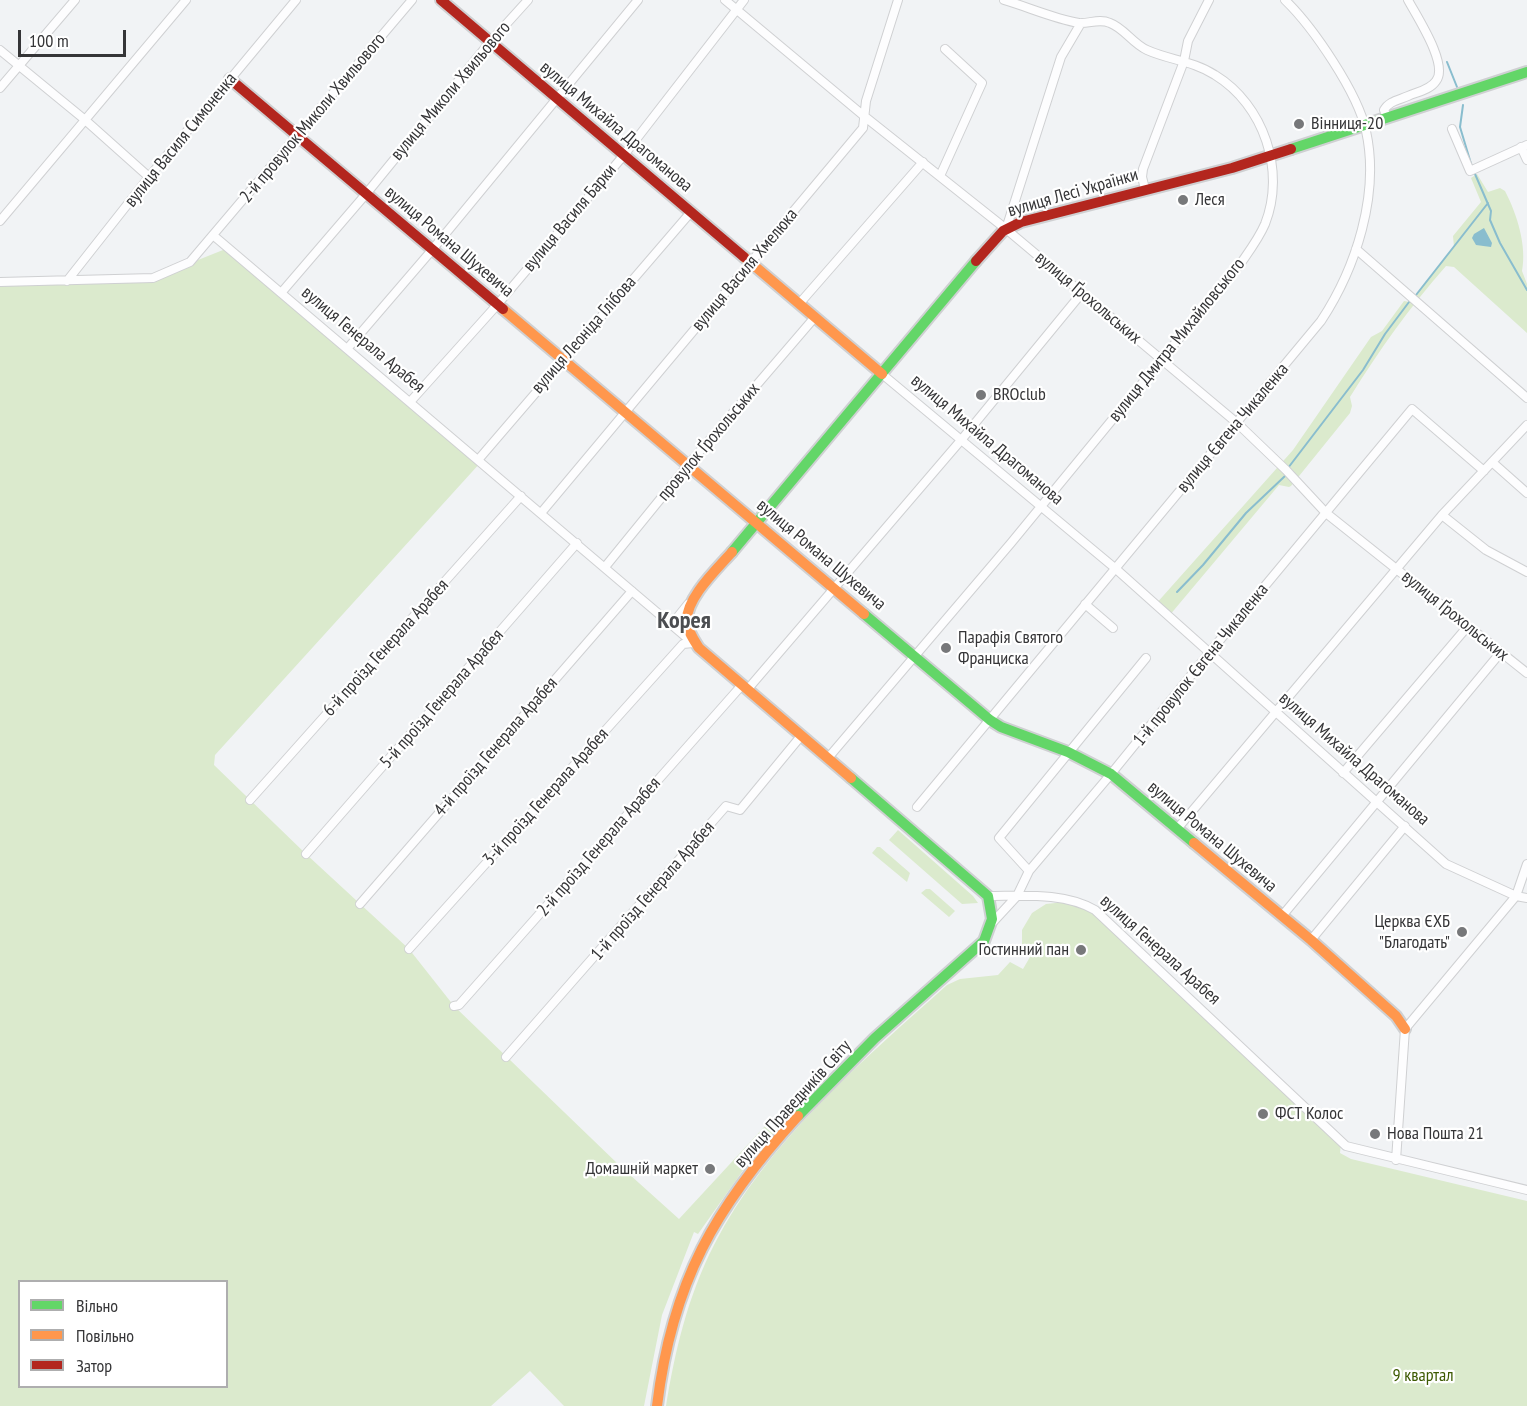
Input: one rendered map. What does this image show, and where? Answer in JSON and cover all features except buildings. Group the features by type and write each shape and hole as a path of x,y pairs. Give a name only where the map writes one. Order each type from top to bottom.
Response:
{"street":[{"path":"0,88 75,0"},
{"path":"0,221 186,0"},
{"name":"вулиця Василя Симоненка","path":"67,280 296,0"},
{"name":"2-й провулок Миколи Хвильового","path":"214,236 412,0"},
{"name":"вулиця Михайла Драгоманова","path":"441,0 814,317 1116,569 1446,864 1516,896 1527,898"},
{"name":"вулиця Миколи Хвильового","path":"281,292 366,194 490,42 528,0"},
{"path":"347,349 558,99 638,0"},
{"name":"вулиця Ґрохольських","path":"725,0 864,116 1006,229 1237,423 1326,513 1527,673"},
{"name":"вулиця Василя Барки","path":"410,402 497,305 624,155 744,0"},
{"name":"вулиця Василя Хмелюка","path":"541,513 863,128 866,101 898,0"},
{"name":"вулиця Дмитра Михайловського","path":"828,759 1042,506 1241,263 1261,233 1271,201 1273,161 1259,124 1234,91 1216,75 1184,61 1143,48 1111,23 1095,20 1081,23 1004,0"},
{"path":"1145,189 1143,169 1184,61 1188,41 1209,0"},
{"name":"вулиця Євгена Чикаленка","path":"917,807 1321,321 1339,291 1356,249 1368,198 1371,163 1364,124 1345,83 1324,48 1285,0"},
{"path":"1387,117 1384,110 1387,106 1429,87 1435,83 1440,74 1438,58 1408,0"},
{"path":"1006,229 1061,57 1081,23"},
{"path":"940,176 982,83 945,49"},
{"path":"0,50 84,119 149,177"},
{"name":"вулиця Лесі Українки","path":"696,646 686,620 689,608 699,591 985,250 1006,229 1027,220 1232,168 1527,72"},
{"name":"вулиця Романа Шухевича","path":"230,79 990,720 1002,727 1068,752 1111,774 1311,940 1396,1016 1405,1029"},
{"path":"1452,129 1467,169 1472,171 1524,146 1527,160"},
{"path":"799,304 923,162"},
{"name":"вулиця Леоніда Глібова","path":"478,460 691,212"},
{"path":"0,282 153,278 190,262 214,236"},
{"name":"вулиця Генерала Арабея","path":"214,236 696,646"},
{"path":"1356,249 1527,398"},
{"name":"2-й проїзд Генерала Арабея","path":"454,1006 459,1005 835,588 1081,294"},
{"name":"провулок Ґрохольських","path":"605,567 814,317"},
{"name":"1-й провулок Євгена Чикаленка","path":"993,922 1017,896 1029,871 1412,409 1484,471"},
{"path":"1178,829 1442,515 1527,425"},
{"path":"1492,462 1527,493"},
{"name":"6-й проїзд Генерала Арабея","path":"250,800 521,496"},
{"path":"1442,515 1486,550 1527,572"},
{"name":"5-й проїзд Генерала Арабея","path":"306,854 577,543"},
{"name":"4-й проїзд Генерала Арабея","path":"360,904 632,591"},
{"path":"672,624 699,591"},
{"path":"1085,604 1113,628"},
{"path":"1343,773 1468,626"},
{"name":"3-й проїзд Генерала Арабея","path":"409,949 683,644 696,646"},
{"path":"696,646 988,896 992,905 993,922"},
{"path":"1282,916 1501,652"},
{"path":"1029,871 999,838 1146,658"},
{"name":"1-й проїзд Генерала Арабея","path":"506,1057 726,806 740,810 801,736"},
{"path":"1311,940 1405,826"},
{"path":"1396,1160 1405,1029 1516,896 1527,864"},
{"name":"вулиця Генерала Арабея","path":"988,896 1038,896 1074,901 1095,910 1341,1143 1350,1148 1527,1190"},
{"name":"вулиця Праведників Світу","path":"657,1406 672,1329 688,1279 705,1240 736,1193 760,1161 806,1109 873,1040 984,941 993,922"}],"green space":[{"path":"1477,174 1488,192 1500,188 1505,191 1517,220 1523,251 1522,271 1527,284 1527,333 1454,267 1446,266 1407,313 1361,379 1350,397 1352,406 1350,413 1291,486 1279,485 1169,616 1155,605 1293,450 1371,337 1382,331 1404,301 1410,302 1454,247 1453,236 1481,202 1471,178"},
{"path":"228,248 481,462 215,755 214,765 409,949 454,1006 619,1165 679,1219 765,1126 774,1133 751,1159 698,1234 694,1232 662,1315 644,1406 564,1406 530,1371 491,1406 0,1406 0,282 153,278"},
{"path":"898,830 973,896 978,903 962,904 889,840"},
{"path":"880,847 910,873 907,882 872,853"},
{"path":"930,889 955,911 949,917 921,893"},
{"name":"9 квартал","path":"1074,901 1088,906 1341,1143 1340,1153 1351,1159 1527,1201 1527,1406 666,1406 678,1344 705,1264 735,1208 788,1138 850,1073 947,985 960,979 998,975 1010,962 1023,969 1030,957 1022,951 1022,930 1032,913 1046,904"}],"water":[{"path":"1484,228 1492,243 1491,247 1476,245 1472,238"}],"waterway":[{"path":"1447,62 1457,87"},
{"path":"1463,105 1460,127 1472,167"},
{"path":"1475,174 1491,211 1490,220 1500,243 1527,290"},
{"path":"1416,295 1488,203"},
{"path":"1288,468 1363,370 1385,334 1409,302"},
{"path":"1177,592 1203,565 1246,513 1285,476"}],"traffic: fast":[{"path":"1291,149 1527,72"},
{"path":"732,552 976,261"},
{"path":"864,614 990,720 1001,727 1068,752 1111,774 1194,843"},
{"path":"798,1116 875,1038 984,941 992,919 988,896 851,778"}],"traffic: slow":[{"path":"744,257 882,374"},
{"path":"503,309 864,614"},
{"path":"732,552 703,585 691,604 687,622 692,636 699,648 851,778"},
{"path":"1194,843 1311,940 1396,1016 1405,1029"},
{"path":"657,1406 674,1321 686,1284 702,1249 743,1182 798,1116"}],"traffic: jam":[{"path":"441,0 744,257"},
{"path":"230,79 503,309"},
{"path":"976,261 1003,231 1021,222 1232,168 1291,149"}],"place":[{"name":"Вінниця-20","path":"1299,124"},
{"name":"Леся","path":"1183,200"},
{"name":"BROclub","path":"981,395"},
{"name":"Парафія Святого Франциска","path":"946,648"},
{"name":"Церква ЄХБ \"Благодать\"","path":"1462,932"},
{"name":"Гостинний пан","path":"1081,950"},
{"name":"ФСТ Колос","path":"1263,1114"},
{"name":"Нова Пошта 21","path":"1375,1134"},
{"name":"Домашній маркет","path":"710,1169"}],"district":[{"name":"Корея","path":"684,621"}]}
